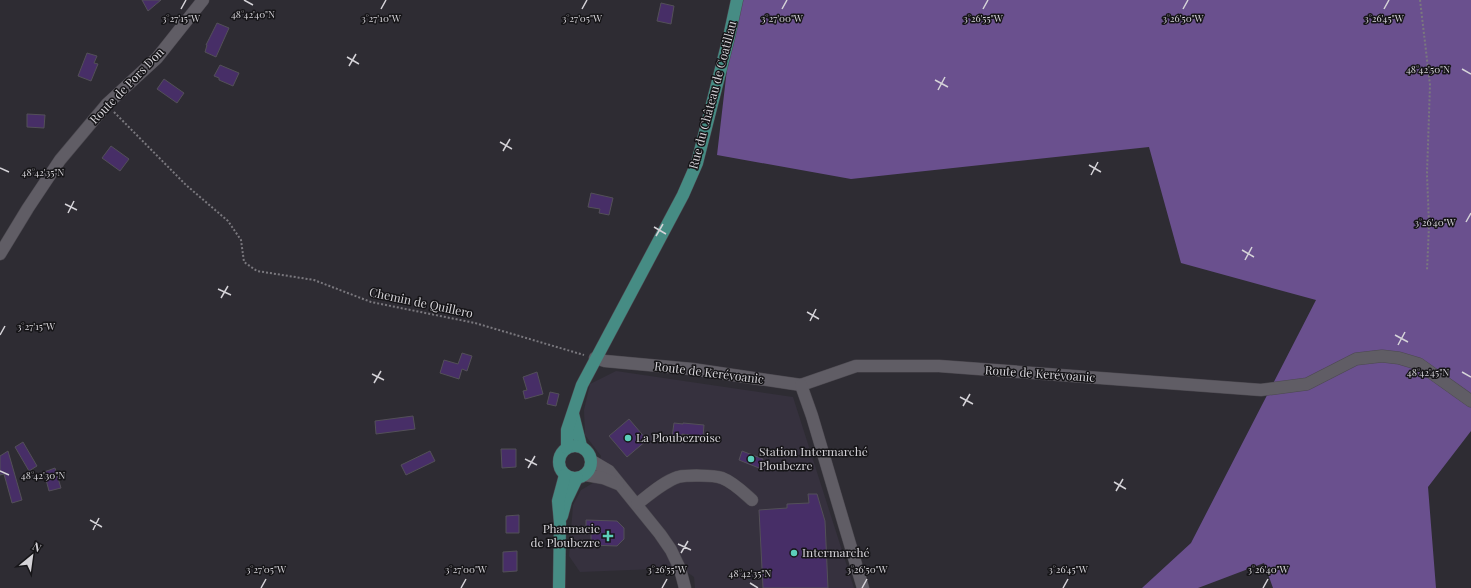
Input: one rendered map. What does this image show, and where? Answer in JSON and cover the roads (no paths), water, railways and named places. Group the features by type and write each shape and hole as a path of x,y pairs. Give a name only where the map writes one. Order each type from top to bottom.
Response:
{"main road":[{"name":"Rue du Château de Coatillau","path":"567,448 567,430 582,385 595,358 636,286 680,202 697,163 737,0"},
{"path":"559,588 560,523 566,501 576,476 590,469 592,461 590,455 581,446 572,412"},
{"path":"576,476 561,470 559,458 562,452 567,448 581,446"}],"street":[{"name":"Route de Pors Don","path":"0,254 60,160 107,104 157,58 203,0"},
{"name":"Route de Kerévoanic","path":"595,358 604,361 692,368 801,385 856,366 939,366 1261,390 1307,384 1356,359 1382,356 1399,358 1418,364 1471,401"},
{"path":"801,385 812,416 863,588"},
{"path":"592,461 609,471 637,504 671,550 680,569 685,588"},
{"path":"576,476 603,478 619,484"},
{"path":"637,504 679,477 698,476 721,478 737,487 752,500"}],"place":[{"name":"La Ploubezroise","path":"628,438"},
{"name":"Station Intermarché Ploubezre","path":"751,459"},
{"name":"Pharmacie de Ploubezre","path":"608,536"},
{"name":"Intermarché","path":"794,553"}]}
